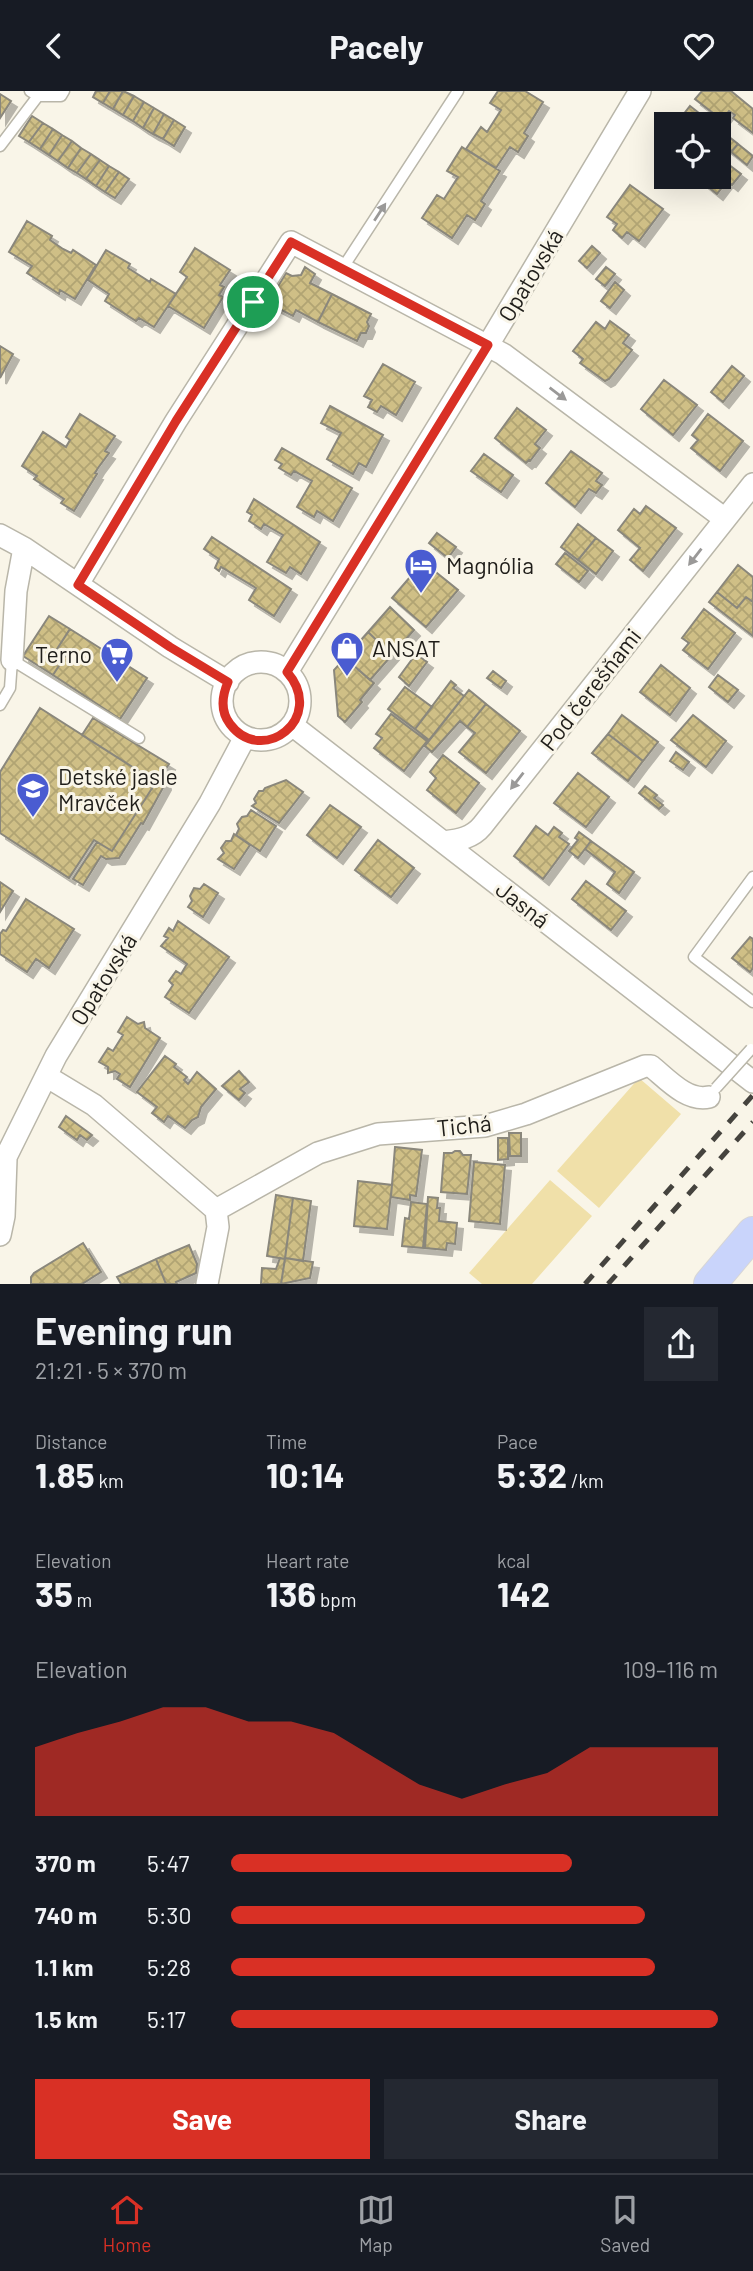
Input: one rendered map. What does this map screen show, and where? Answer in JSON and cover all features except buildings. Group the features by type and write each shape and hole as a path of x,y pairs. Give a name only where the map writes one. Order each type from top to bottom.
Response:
{"main road":[{"path":"710,1284 753,1233"}],"street":[{"name":"Opatovská","path":"287,672 640,91"},
{"path":"78,585 176,421 291,242 503,353 725,519"},
{"name":"Pod čerešňami","path":"444,842 475,834 482,826 753,484"},
{"path":"0,535 228,682"},
{"path":"12,660 16,591 24,548"},
{"path":"266,662 287,672 294,681 301,703 292,725 271,740 245,737 234,730 226,719 223,707 223,694 228,682 244,666 255,663 266,662"},
{"name":"Jasná","path":"292,725 753,1082"},
{"name":"Opatovská","path":"0,1235 4,1216 3,1164 46,1076 211,803 245,737"},
{"name":"Tichá","path":"216,1210 318,1153 378,1134 485,1126 526,1114 645,1066 651,1066 691,1097 700,1099 712,1093"},
{"path":"46,1076 94,1105 216,1210 218,1227 207,1284"}],"lane":[{"path":"0,146 34,93 61,96 64,91"},
{"path":"342,269 458,91"},
{"path":"0,705 10,688 12,660 139,738"},
{"path":"753,877 694,957 753,1002"},
{"path":"712,1093 752,1048"}],"shaded area":[{"path":"639,1078 681,1114 599,1208 557,1171"},
{"path":"550,1180 592,1216 532,1284 482,1284 469,1273"}],"railway":[{"path":"585,1284 753,1095"},
{"path":"608,1284 753,1122"}],"place":[{"name":"Magnólia","path":"421,595"},
{"name":"ANSAT","path":"347,678"},
{"name":"Terno","path":"117,684"},
{"name":"Detské jasle Mravček","path":"33,819"}],"route":[{"path":"291,242 488,345 287,672 299,691 301,703 292,725 271,740 245,737 234,730 226,719 223,707 223,694 228,682 170,647 78,585 176,421 253,302 291,242"}]}
